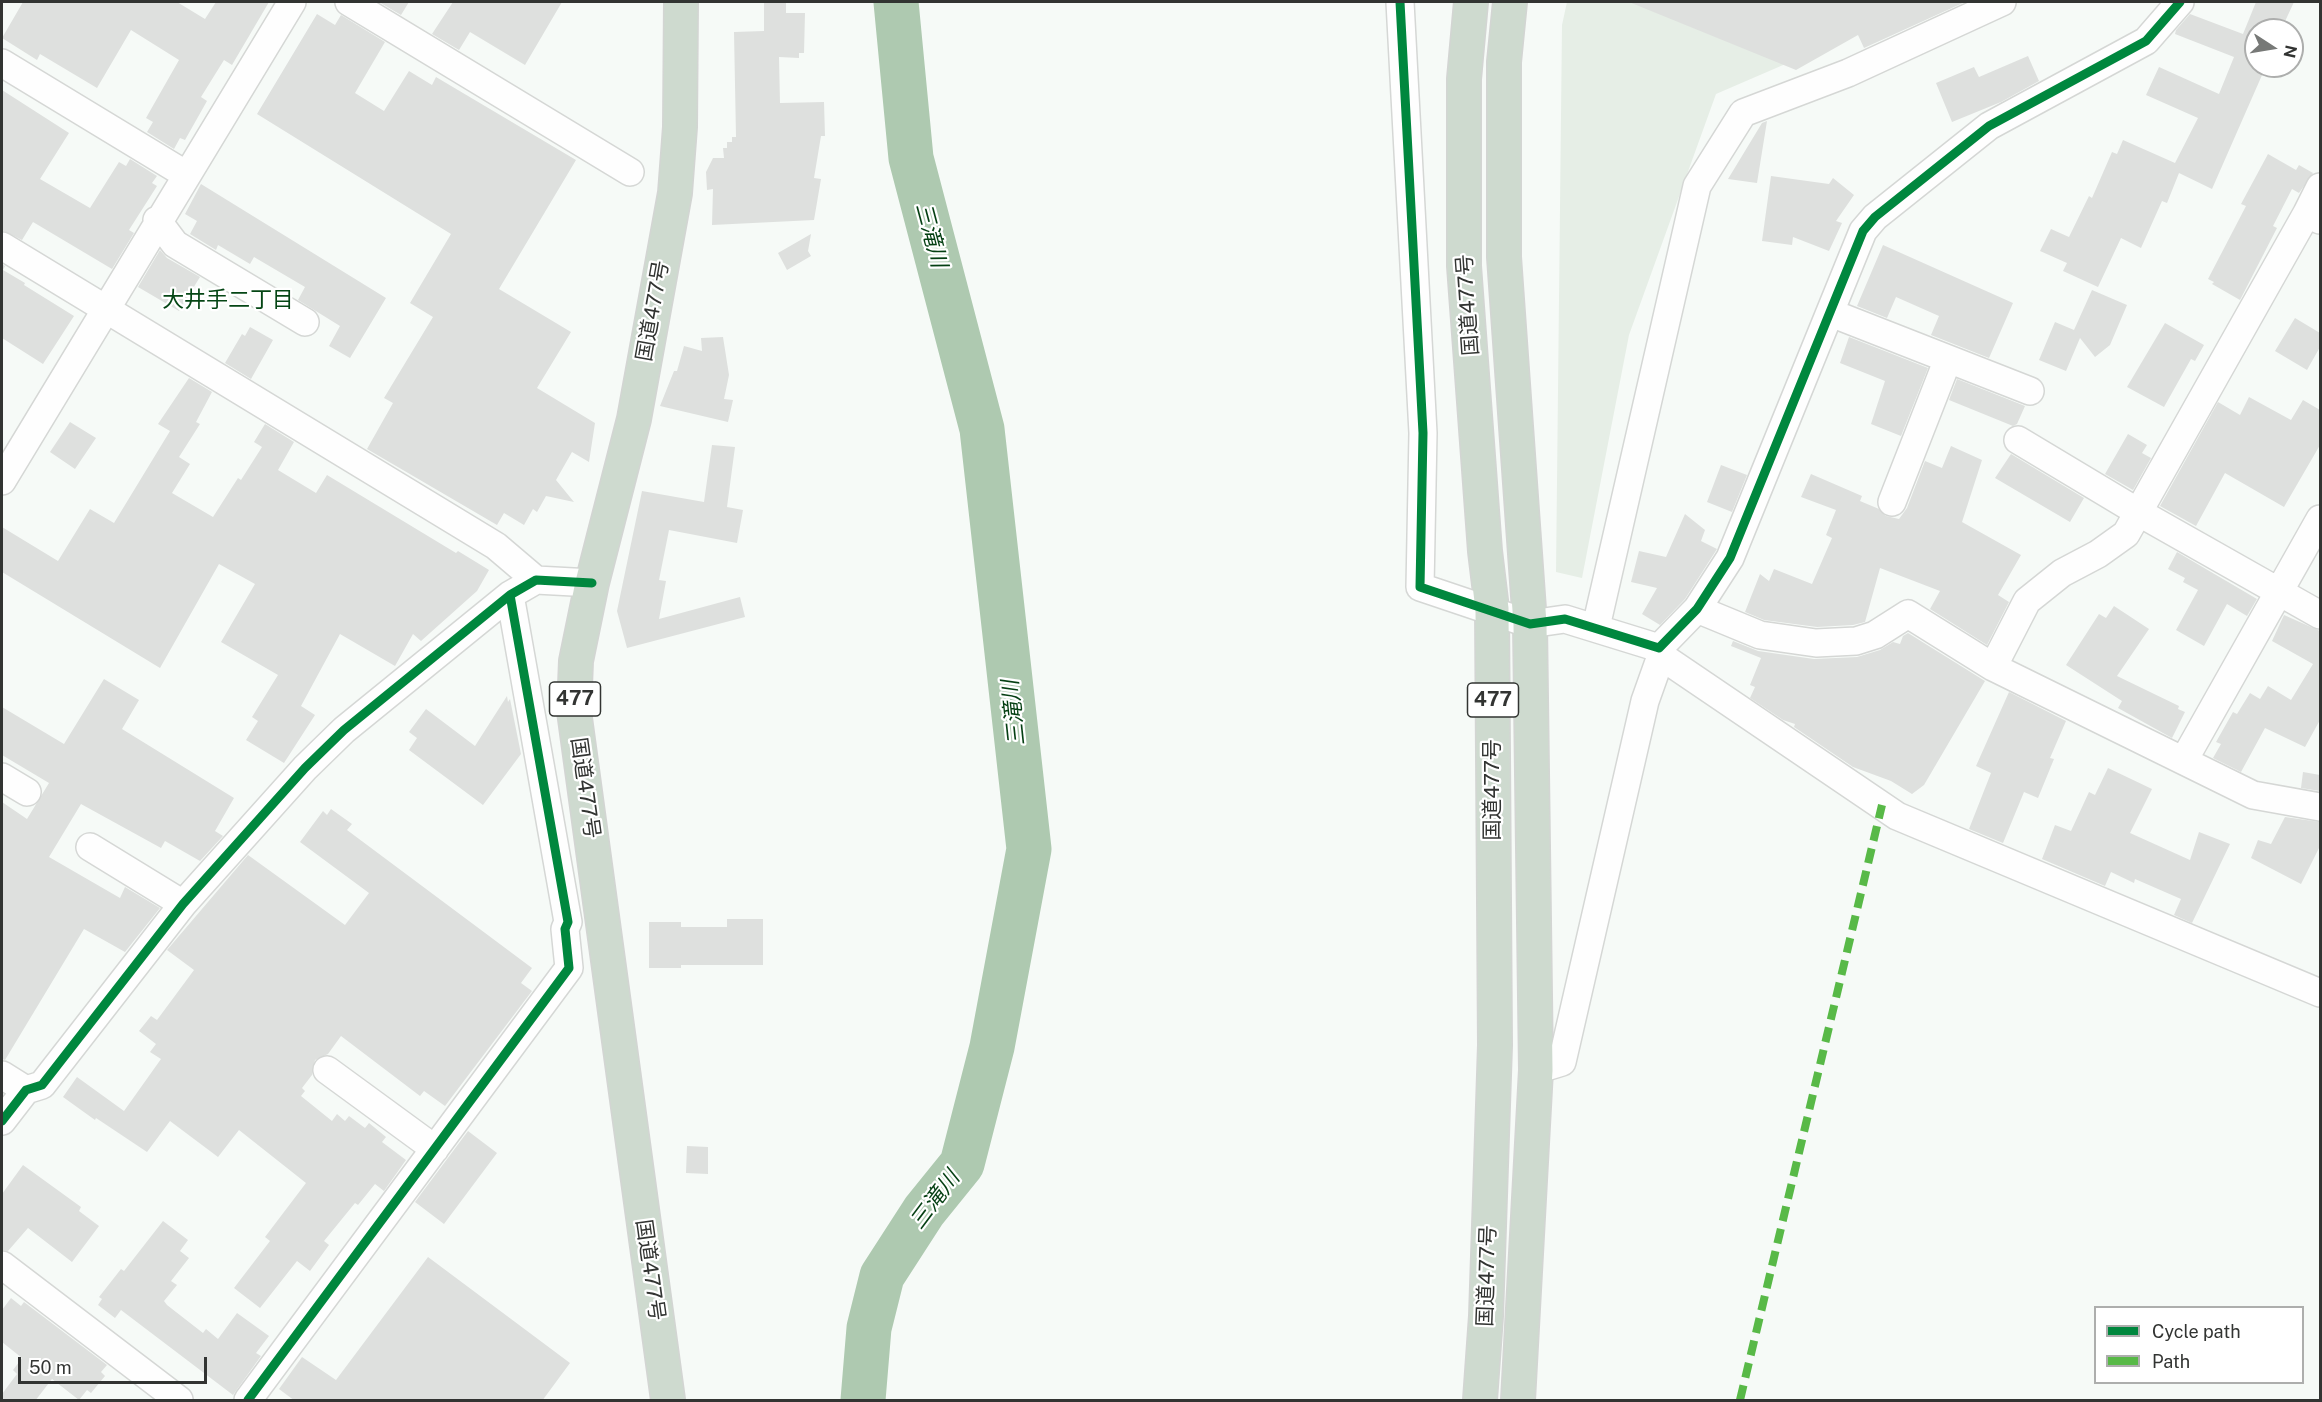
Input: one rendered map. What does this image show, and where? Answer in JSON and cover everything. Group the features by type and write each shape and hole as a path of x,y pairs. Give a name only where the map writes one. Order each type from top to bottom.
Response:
{"highway":[{"name":"国道477号","path":"668,1401 574,711 576,661 592,583 634,419 675,193 680,127 681,2"},
{"name":"国道477号","path":"1471,2 1464,79 1464,266 1485,551 1492,609 1495,1045 1486,1316 1480,1401"},
{"name":"国道477号","path":"1510,2 1504,62 1504,257 1530,624 1536,1070 1518,1401"}],"street":[{"path":"2,481 185,174 191,169 292,2"},
{"path":"349,2 630,172"},
{"path":"1400,2 1423,433 1420,587 1492,609 1530,624 1565,619 1596,627 1660,652 1897,816 2186,935 2188,940 2320,993"},
{"path":"1596,627 1697,186 1743,113 1848,72 2002,2"},
{"path":"1536,1070 1562,1062 1645,701 1660,652 1697,609 1730,558 1863,231 1875,217 1989,126 2146,41 2180,2"},
{"path":"2,63 185,174"},
{"path":"1993,667 2027,601 2062,573 2098,554 2126,534 2314,217 2320,187"},
{"path":"158,220 175,244 305,322"},
{"path":"2,246 496,546 537,580"},
{"path":"1830,313 2030,391"},
{"path":"1892,502 1948,359"},
{"path":"2018,440 2138,512 2320,615"},
{"path":"2184,760 2320,519"},
{"path":"2,1121 26,1090 42,1085 183,904 305,768 344,730 510,595 537,580 592,583"},
{"path":"248,1401 569,968 566,910 510,595"},
{"path":"1697,609 1760,635 1816,643 1856,640 1875,635 1908,614 1993,667 2253,795 2320,807"},
{"path":"2,777 27,792"},
{"path":"90,847 183,904"},
{"path":"327,1070 435,1149"},
{"path":"2,1075 26,1090"},
{"path":"2,1265 179,1401"}],"shaded area":[{"path":"1567,2 1929,2 1716,94 1629,335 1582,578 1556,572 1562,25"}],"building":[{"path":"23,2 177,2 205,19 216,2 269,2 232,65 224,60 201,97 207,101 185,140 180,138 174,149 147,132 153,122 146,118 179,60 131,30 97,88 40,54 37,60 2,38"},
{"path":"379,2 409,2 401,15"},
{"path":"453,2 562,2 525,65 470,32 459,50 432,34"},
{"path":"764,2 786,2 786,13 805,13 804,53 799,53 799,58 779,57 780,103 824,102 825,136 821,136 814,178 821,179 814,220 712,225 713,189 707,190 706,172 713,158 724,158 723,148 727,148 727,142 732,142 732,137 736,137 734,32 764,31"},
{"path":"1629,2 1965,2 1864,48 1858,35 1796,70"},
{"path":"2256,2 2294,2 2287,18 2250,18"},
{"path":"317,14 335,25 341,15 385,42 355,93 384,111 409,71 432,85 436,77 576,160 499,289 571,332 537,388 595,423 589,462 572,452 556,480 574,502 546,496 537,512 533,509 524,525 504,513 497,525 367,449 393,403 384,398 433,317 410,303 451,234 257,114"},
{"path":"2190,14 2243,34 2244,32 2244,78 2261,78 2212,189 2179,173 2167,203 2162,201 2141,248 2121,238 2098,287 2063,271 2067,263 2040,251 2051,229 2069,237 2089,196 2092,198 2112,152 2117,154 2123,140 2175,163 2198,118 2146,95 2159,67 2219,94 2234,57 2175,34 2176,30"},
{"path":"2028,56 2039,81 2001,102 1952,122 1936,83 1974,67 1979,77"},
{"path":"2,90 69,133 40,179 90,208 119,162 126,166 130,159 157,176 152,183 157,186 129,230 134,233 112,269 33,222 22,240 2,230"},
{"path":"1767,121 1757,183 1728,179 1762,123"},
{"path":"2268,154 2296,170 2299,165 2313,173 2299,193 2292,189 2273,226 2277,228 2240,300 2212,284 2214,282 2208,279 2246,206 2241,204"},
{"path":"1771,176 1829,184 1833,178 1854,195 1836,221 1842,223 1829,251 1793,237 1792,245 1762,241"},
{"path":"201,184 386,298 350,358 329,346 340,326 298,300 305,287 254,257 250,264 218,245 216,250 190,234 197,221 185,214"},
{"path":"811,234 808,251 811,256 787,270 778,253"},
{"path":"1883,245 2013,303 1989,358 1931,335 1939,316 1896,297 1887,318 1857,306"},
{"path":"160,250 167,258 200,277 179,311 138,287"},
{"path":"2,264 5,266 3,270 74,316 43,364 2,338"},
{"path":"2092,290 2127,305 2110,345 2095,357 2080,338 2066,371 2039,360 2055,322 2074,330"},
{"path":"2295,318 2320,333 2320,347 2307,370 2275,351"},
{"path":"2165,323 2204,345 2195,361 2191,359 2164,407 2127,387"},
{"path":"250,327 273,340 251,379 225,363 242,334 245,336"},
{"path":"723,337 729,375 724,399 733,400 728,422 660,406 674,371 677,371 684,346 702,351 701,338"},
{"path":"1849,337 1928,368 1901,436 1871,424 1885,381 1840,363"},
{"path":"189,378 212,392 196,422 200,424 179,457 190,464 172,493 213,517 238,478 241,480 262,447 254,442 265,424 294,442 278,470 316,493 327,475 456,553 458,551 489,570 477,591 421,641 413,634 395,666 340,634 301,706 315,715 284,763 246,740 258,721 252,717 278,675 221,642 255,584 219,564 160,668 2,572 2,527 58,561 90,509 114,523 170,431 158,424"},
{"path":"1957,379 2025,406 2017,424 2013,426 1949,400"},
{"path":"2249,397 2291,420 2303,400 2320,410 2320,445 2284,507 2225,473 2196,526 2160,506 2218,402 2240,415"},
{"path":"70,422 96,438 75,469 50,452"},
{"path":"2128,434 2147,445 2142,453 2151,458 2133,490 2105,474"},
{"path":"712,445 735,447 727,507 743,510 737,543 669,530 659,580 666,581 659,619 740,597 745,617 627,648 617,611 642,491 704,502"},
{"path":"1951,446 1982,460 1962,522 2021,555 1998,595 2009,602 1987,645 1930,609 1940,591 1880,568 1865,622 1817,627 1764,620 1745,612 1760,574 1769,581 1774,569 1812,584 1832,538 1826,535 1836,510 1801,497 1811,474 1862,496 1860,501 1879,509 1886,516 1899,519 1907,508 1925,461 1942,468"},
{"path":"2011,454 2084,498 2070,522 1995,478"},
{"path":"1721,465 1747,475 1732,512 1707,502"},
{"path":"1685,514 1705,530 1701,541 1717,549 1685,599 1660,625 1642,614 1657,588 1631,582 1639,551 1666,557"},
{"path":"2177,552 2257,599 2247,616 2227,604 2204,646 2176,630 2198,590 2183,582 2185,578 2168,569"},
{"path":"2114,606 2149,629 2117,676 2179,706 2178,709 2185,712 2172,738 2118,708 2122,701 2066,665 2099,614 2106,618"},
{"path":"2284,615 2320,631 2320,720 2305,747 2265,728 2241,772 2213,758 2221,744 2216,742 2233,712 2237,714 2250,693 2260,699 2268,686 2291,700 2313,664 2272,641"},
{"path":"1908,633 1985,681 1924,785 1912,794 1891,781 1853,767 1794,727 1795,724 1783,720 1750,698 1755,687 1750,685 1761,658 1731,646 1733,641 1758,651 1814,659 1857,657 1880,650 1893,642 1900,644 1903,636"},
{"path":"104,679 139,700 122,729 234,798 215,831 223,836 200,861 165,841 161,848 81,804 49,857 120,898 125,887 160,908 125,952 84,929 5,1060 2,1059 2,802 27,819 49,783 2,755 2,707 64,744"},
{"path":"2009,692 2066,721 2050,758 2054,759 2038,798 2024,792 2003,843 1969,829 1991,773 1976,766"},
{"path":"507,696 508,702 510,699 521,754 483,805 409,750 417,738 409,732 426,709 475,746"},
{"path":"2108,768 2152,789 2130,833 2190,860 2199,832 2230,844 2192,923 2174,915 2181,899 2135,879 2134,883 2111,872 2105,886 2042,859 2055,825 2071,831 2089,792 2095,795"},
{"path":"2303,772 2320,775 2320,791 2301,788"},
{"path":"331,809 352,824 347,830 532,968 521,983 532,991 445,1106 424,1091 420,1096 341,1036 328,1054 315,1060 312,1075 302,1088 305,1091 301,1096 332,1121 337,1114 345,1121 349,1116 365,1128 369,1123 386,1137 382,1142 406,1160 384,1191 375,1184 358,1205 355,1203 324,1241 329,1245 310,1271 297,1261 260,1308 234,1288 270,1241 265,1237 306,1183 239,1130 218,1157 170,1121 147,1152 63,1097 77,1077 124,1111 161,1059 150,1052 156,1044 139,1031 151,1016 157,1020 194,970 167,950 248,855 345,925 369,893 300,842 323,811 327,815"},
{"path":"2285,817 2320,822 2320,846 2301,884 2251,858 2258,840 2271,844"},
{"path":"727,919 763,919 763,965 681,965 681,968 649,968 649,922 681,922 681,927 727,927"},
{"path":"468,1131 497,1153 444,1224 415,1202"},
{"path":"687,1146 708,1147 708,1174 686,1173"},
{"path":"23,1165 81,1207 79,1211 99,1226 72,1262 28,1228 8,1251 2,1250 2,1194"},
{"path":"163,1221 188,1240 180,1251 189,1258 171,1281 177,1285 164,1301 167,1305 203,1333 206,1329 218,1339 237,1313 269,1336 256,1353 261,1356 233,1395 121,1310 115,1318 98,1305 102,1299 99,1297 121,1269 124,1271"},
{"path":"428,1257 570,1363 542,1401 295,1401 279,1389 302,1357 336,1380"},
{"path":"11,1298 21,1306 24,1302 107,1365 101,1372 105,1376 91,1393 87,1390 79,1400 52,1379 35,1401 2,1401 2,1394 17,1374 13,1370 22,1358 2,1342 2,1310"}],"waterway":[{"name":"三滝川","path":"863,1400 869,1328 882,1276 924,1211 962,1164 992,1047 1029,849 982,429 911,158 896,2"}],"marked path":[{"path":"1740,1400 1882,805"}],"cycle path":[{"path":"1400,2 1423,433 1420,587 1530,624 1565,619 1659,648 1697,609 1730,558 1863,231 1875,217 1989,126 2146,41 2180,2"},
{"path":"2,1121 26,1090 42,1085 183,904 305,768 344,730 510,595 536,580 592,583"},
{"path":"248,1400 569,968 565,929 568,922 510,595"}],"district":[{"name":"大井手二丁目","path":"228,300"}]}
